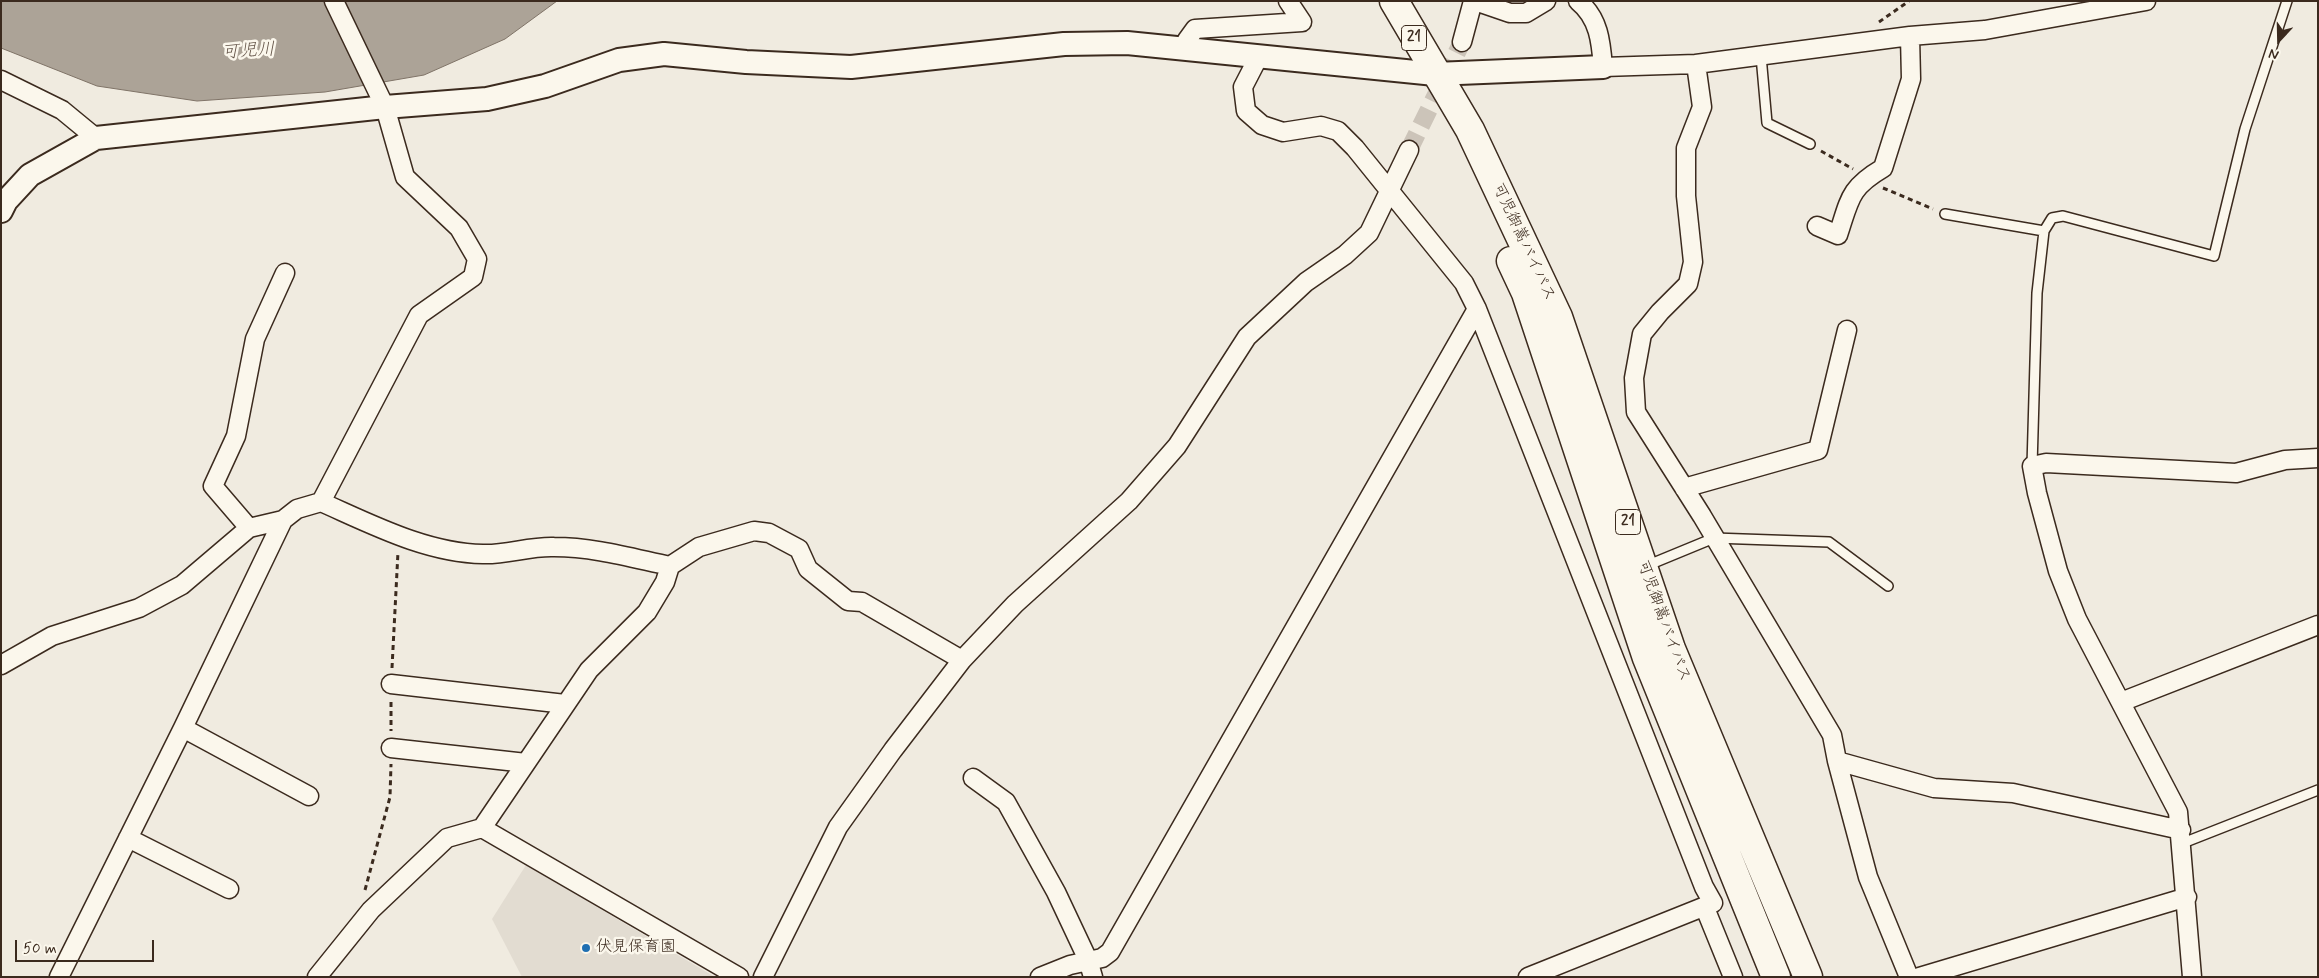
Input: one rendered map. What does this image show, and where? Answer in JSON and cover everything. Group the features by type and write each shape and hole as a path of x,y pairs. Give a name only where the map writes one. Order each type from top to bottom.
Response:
{"highway":[{"name":"可児御嵩バイパス","path":"1394,1 1435,74 1470,130 1558,317 1671,649 1808,977"},
{"name":"可児御嵩バイパス","path":"1435,74 1456,137 1526,293 1647,658 1776,977"}],"street":[{"path":"321,502 418,315 473,277 477,259 459,228 406,178 385,107 334,1"},
{"path":"1186,48 1187,40 1195,30 1302,22 1288,1"},
{"path":"1462,42 1474,1 1510,13 1526,13 1546,1"},
{"path":"1578,1 1591,13 1600,36 1603,67"},
{"path":"1,211 6,201 30,174 96,138 385,107 487,99 545,86 619,60 664,54 746,62 851,67 1064,44 1127,43 1435,74 1696,64 1910,36 1984,30 2146,1"},
{"path":"1817,226 1838,234 1854,190 1867,178 1883,168 1911,79 1910,36"},
{"path":"1259,56 1243,87 1246,111 1262,125 1283,132 1321,126 1338,131 1355,148 1390,190 1464,283 1477,309 1704,887 1713,903 1705,908 1528,977"},
{"path":"1696,64 1702,107 1686,148 1686,196 1693,262 1688,284 1660,312 1642,334 1634,378 1636,412 1684,488 1832,736 1868,877 1909,977"},
{"path":"1,80 62,110 96,138"},
{"path":"763,977 838,827 893,750 962,660 1015,604 1129,501 1177,446 1247,337 1306,282 1345,255 1369,233 1409,150"},
{"path":"249,528 213,486 236,436 255,339 285,273"},
{"path":"1040,977 1090,968 1110,952 1477,309"},
{"path":"1684,488 1818,450 1847,330"},
{"path":"2192,977 2182,836 2178,812 2077,619 2058,571 2037,493 2032,466 2046,462 2236,473 2285,460 2318,458"},
{"path":"1,665 52,636 140,608 182,584 249,528 283,520 297,509 321,502 399,536 445,549 483,554 552,546 584,548 670,566"},
{"path":"59,977 183,728 283,520"},
{"path":"317,977 371,910 447,838 482,828 589,670 647,612 665,582 670,566 699,546 754,531 769,533 799,548 808,570 848,601 862,602 962,660"},
{"path":"2121,702 2318,625"},
{"path":"391,684 565,704"},
{"path":"183,728 309,796"},
{"path":"392,748 526,763"},
{"path":"1837,761 1934,788 2013,793 2182,836"},
{"path":"973,778 1006,802 1056,892 1090,968"},
{"path":"482,828 739,977"},
{"path":"128,838 229,889"},
{"path":"1919,977 2187,898"},
{"path":"1705,908 1733,977"}],"lane":[{"path":"2032,466 2037,293 2044,231 2052,218 2063,216 2214,256 2244,128 2288,1"},
{"path":"1761,56 1767,123 1810,144"},
{"path":"1945,214 2044,231"},
{"path":"1643,567 1714,538 1829,542 1888,586"},
{"path":"2182,836 2318,790"}],"shaded area":[{"name":"伏見保育園","path":"526,865 715,977 522,977 492,919"}],"water":[{"name":"可児川","path":"1,1 557,1 505,39 424,75 325,92 197,101 97,86 1,48"}],"tunnel":[{"path":"1409,150 1462,42"}],"place":[{"name":"伏見保育園","path":"586,948"}]}
